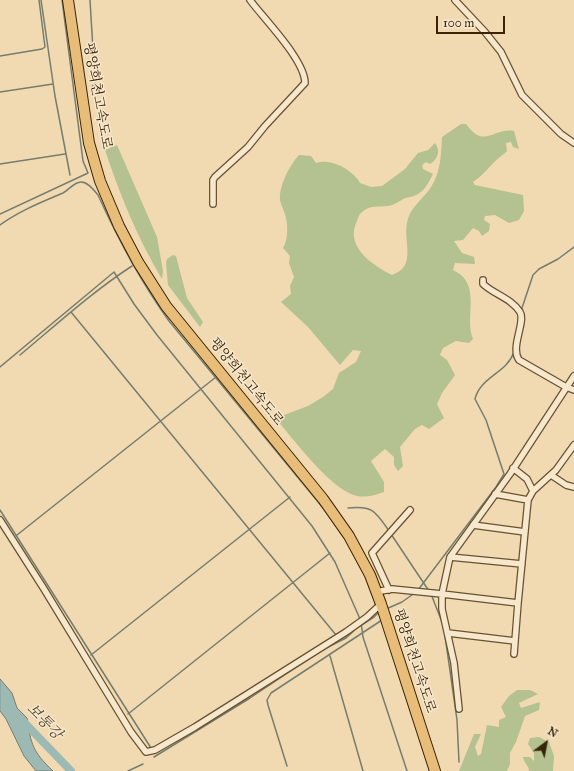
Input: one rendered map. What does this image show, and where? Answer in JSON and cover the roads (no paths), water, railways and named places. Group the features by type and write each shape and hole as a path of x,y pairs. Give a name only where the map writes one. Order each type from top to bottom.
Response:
{"highway":[{"name":"평양희천고속도로","path":"68,0 89,143 100,181 119,226 138,262 166,306 324,499 359,554 385,608 440,771"},
{"name":"평양희천고속도로","path":"72,0 84,95 92,137 109,189 124,224 143,259 178,314 325,494 362,549 385,590 385,608 435,771"}],"street":[{"path":"213,204 214,177 248,147 265,126 305,83 303,72 291,50 250,0"},
{"path":"455,0 485,32 501,52 522,95 561,134 574,143"},
{"path":"483,280 483,284 510,300 520,312 522,317 517,335 517,352 519,360 566,388 574,390"},
{"path":"459,709 455,669 442,609 442,594 450,557 513,468 574,376"},
{"path":"514,654 528,500 533,491 551,475 574,445"},
{"path":"513,468 527,479 533,491"},
{"path":"551,475 566,485 574,487"},
{"path":"495,494 528,500"},
{"path":"410,510 372,552 385,590 442,594 518,603"},
{"path":"0,520 131,732 146,752 155,750 195,727 385,608"},
{"path":"473,525 525,532"},
{"path":"450,557 522,564"},
{"path":"448,633 515,640"}],"water":[{"path":"0,679 12,693 17,708 27,718 34,748 53,771 36,771 24,756 6,719 0,711"}],"waterway":[{"path":"0,56 42,49 45,47 39,0"},
{"path":"41,0 55,96 70,175"},
{"path":"0,214 88,173 83,161 62,0"},
{"path":"90,0 95,83 92,87"},
{"path":"0,92 53,84"},
{"path":"0,164 65,154"},
{"path":"0,225 23,211 63,193 78,182 84,182 91,187 98,195 113,228 158,306 328,514"},
{"path":"521,311 533,275 539,269 558,259 574,247"},
{"path":"20,355 88,298 132,266"},
{"path":"0,367 114,272 134,304 157,335 312,526 335,562 360,619"},
{"path":"71,312 336,635"},
{"path":"418,590 496,487 504,474 486,420 475,399 482,385 506,365 514,352"},
{"path":"17,535 216,377"},
{"path":"91,655 290,497"},
{"path":"348,508 356,507 373,511 381,519 389,531"},
{"path":"0,510 151,748"},
{"path":"391,534 429,591"},
{"path":"128,714 330,553"},
{"path":"386,609 402,602 416,592"},
{"path":"431,594 442,622"},
{"path":"154,757 250,698 322,650 346,638 379,612"},
{"path":"287,766 268,705 267,700 271,693 382,620"},
{"path":"361,622 363,637 407,771"},
{"path":"445,636 457,720 459,762"},
{"path":"330,656 363,771"},
{"name":"보통강","path":"21,719 71,771"},
{"path":"128,771 143,764"}]}
